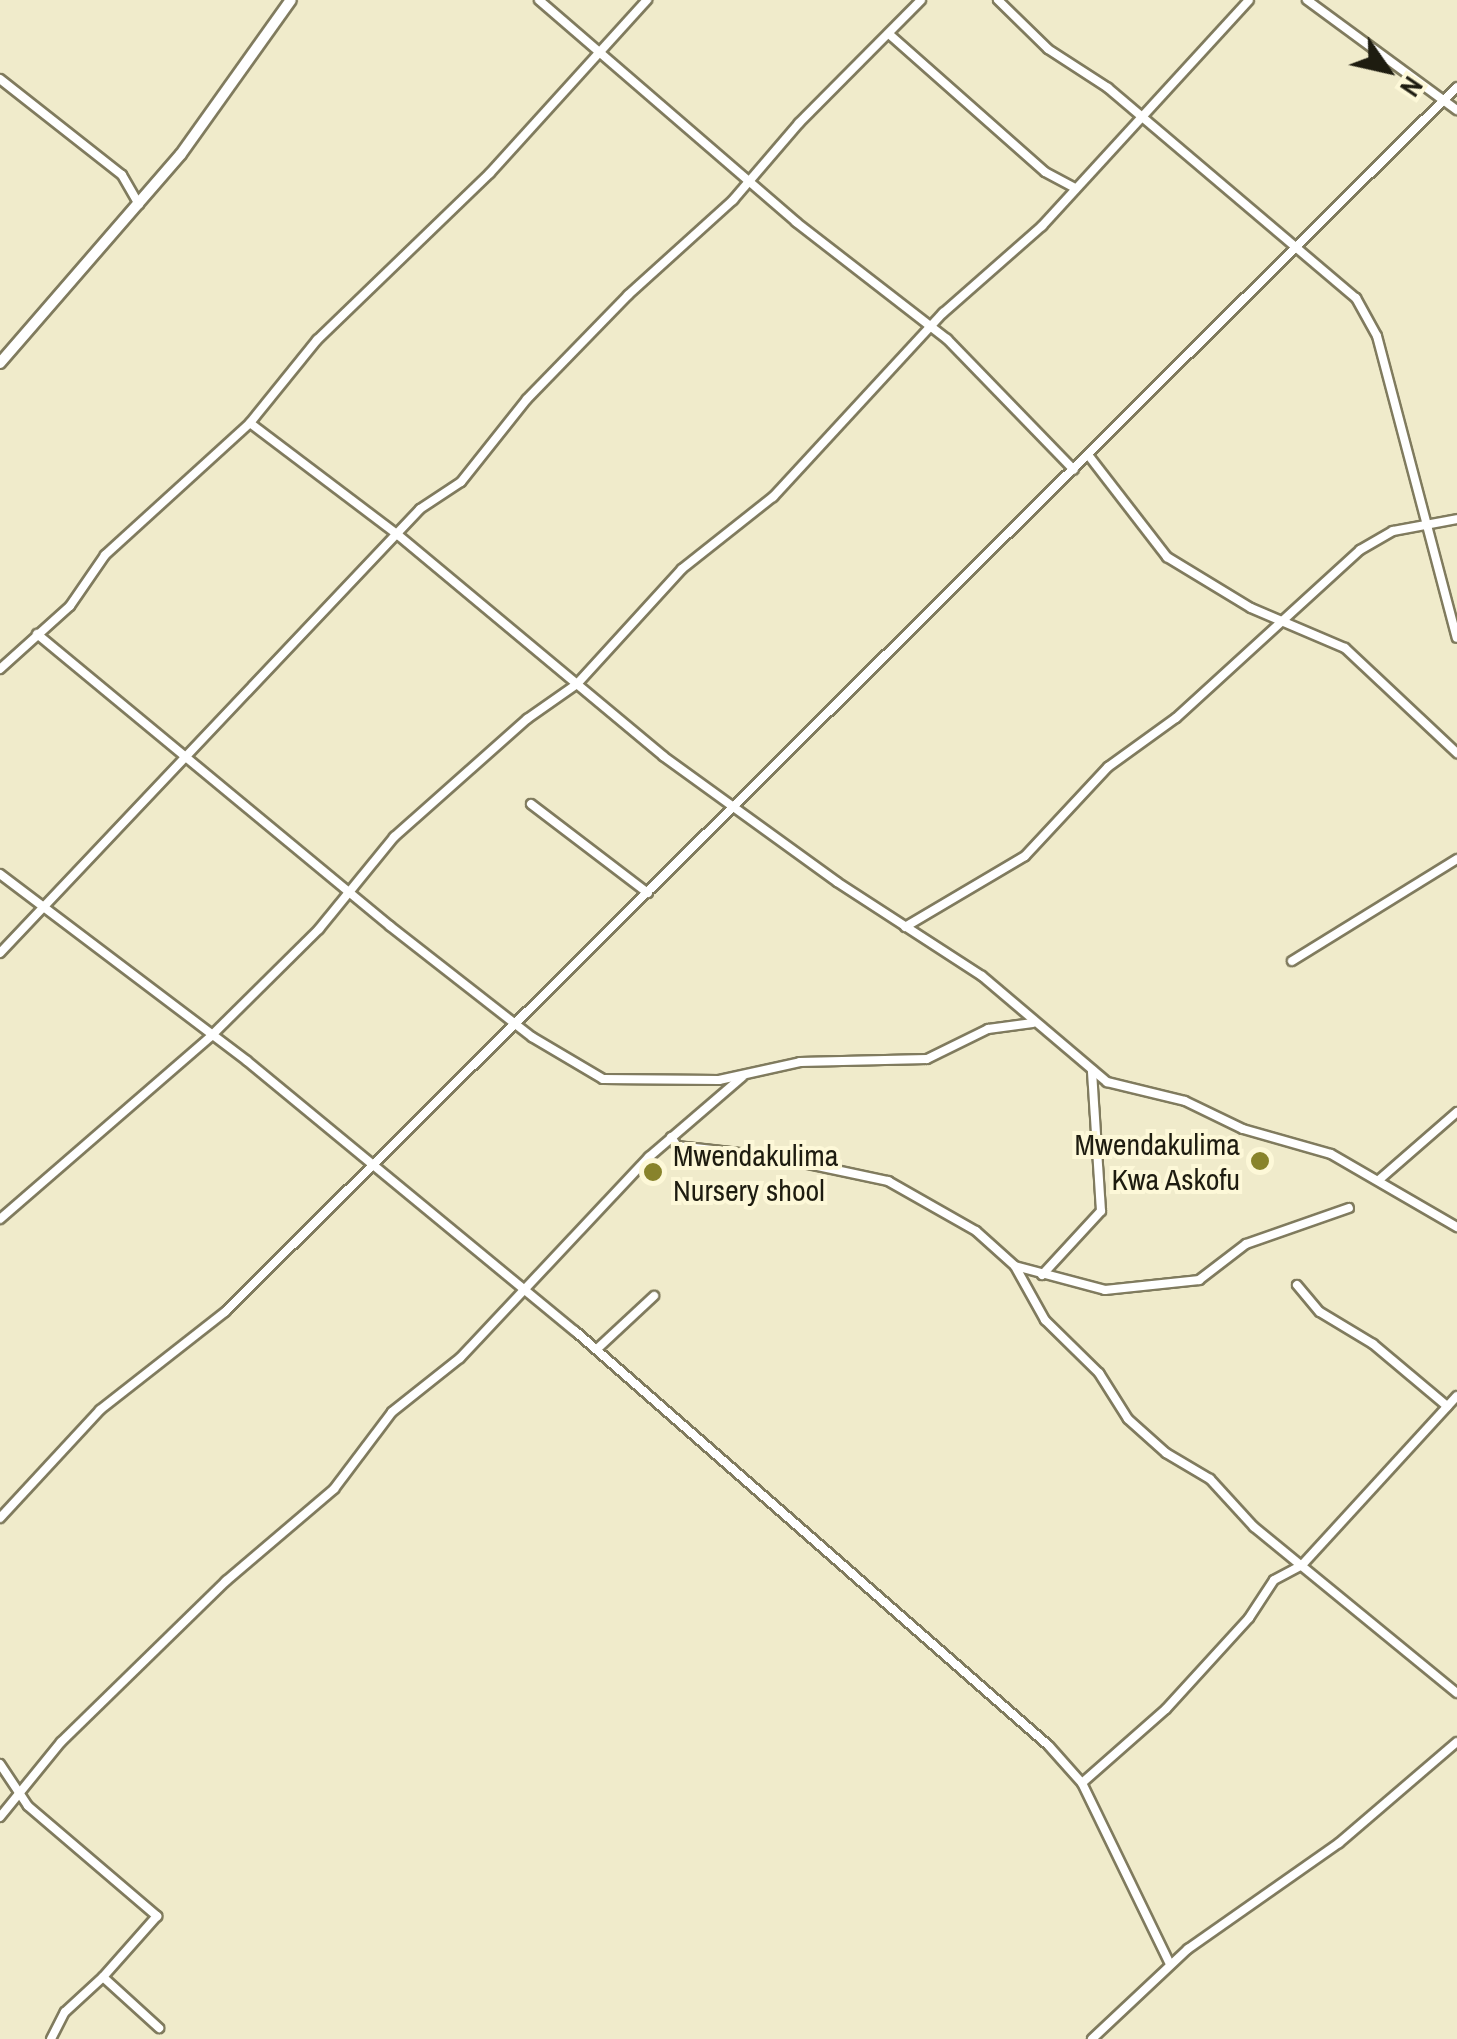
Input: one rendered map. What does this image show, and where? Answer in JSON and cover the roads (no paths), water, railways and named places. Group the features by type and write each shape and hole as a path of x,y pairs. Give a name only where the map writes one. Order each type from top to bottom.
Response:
{"street":[{"path":"0,363 140,206 291,0"},
{"path":"539,0 931,326 1074,470"},
{"path":"0,669 84,591 105,555 250,423 317,340 490,174 648,0"},
{"path":"0,953 420,509 460,482 527,399 750,179 920,0"},
{"path":"998,0 1048,50 1071,60 1140,114 1356,298 1378,336 1424,526 1457,638"},
{"path":"0,1219 211,1036 352,891 394,837 527,719 577,684 696,556 773,497 931,326 1076,188 1140,114 1249,0"},
{"path":"1307,0 1457,110"},
{"path":"889,34 1044,172 1076,188"},
{"path":"0,79 122,175 140,206"},
{"path":"0,1518 100,1410 182,1352 372,1166 648,894 733,804 1301,248 1457,87"},
{"path":"250,423 398,535 577,684 733,804 905,928 982,976 1033,1023 1117,1088 1185,1100 1244,1129 1331,1154 1457,1228"},
{"path":"1088,456 1167,557 1279,621 1345,648 1457,754"},
{"path":"905,928 1025,856 1108,767 1176,718 1360,550 1393,531 1457,519"},
{"path":"38,634 516,1024 603,1079 656,1083 745,1074 800,1062 927,1060 988,1029 1033,1023"},
{"path":"531,804 648,894"},
{"path":"1292,962 1457,859"},
{"path":"0,874 211,1036 597,1349 654,1406 727,1458 1082,1783 1170,1964"},
{"path":"1042,1275 1101,1211 1092,1070"},
{"path":"0,1817 20,1790 226,1581 334,1489 392,1412 452,1365 671,1137 745,1074"},
{"path":"1380,1180 1457,1112"},
{"path":"671,1137 678,1146 776,1157 888,1181 965,1224 1015,1266 1045,1320 1099,1373 1128,1419 1166,1453 1210,1479 1254,1528 1457,1693"},
{"path":"1015,1266 1105,1290 1188,1284 1246,1244 1350,1208"},
{"path":"1296,1285 1320,1312 1373,1344 1447,1406"},
{"path":"597,1349 654,1296"},
{"path":"1082,1783 1220,1652 1274,1580 1302,1564 1457,1396"},
{"path":"1092,2039 1170,1964 1339,1844 1457,1742"},
{"path":"0,1764 28,1806 157,1916 103,1977 65,2012 51,2039"},
{"path":"103,1977 158,2028"}],"place":[{"name":"Mwendakulima Kwa Askofu","path":"1260,1161"},
{"name":"Mwendakulima Nursery shool","path":"653,1172"}]}
